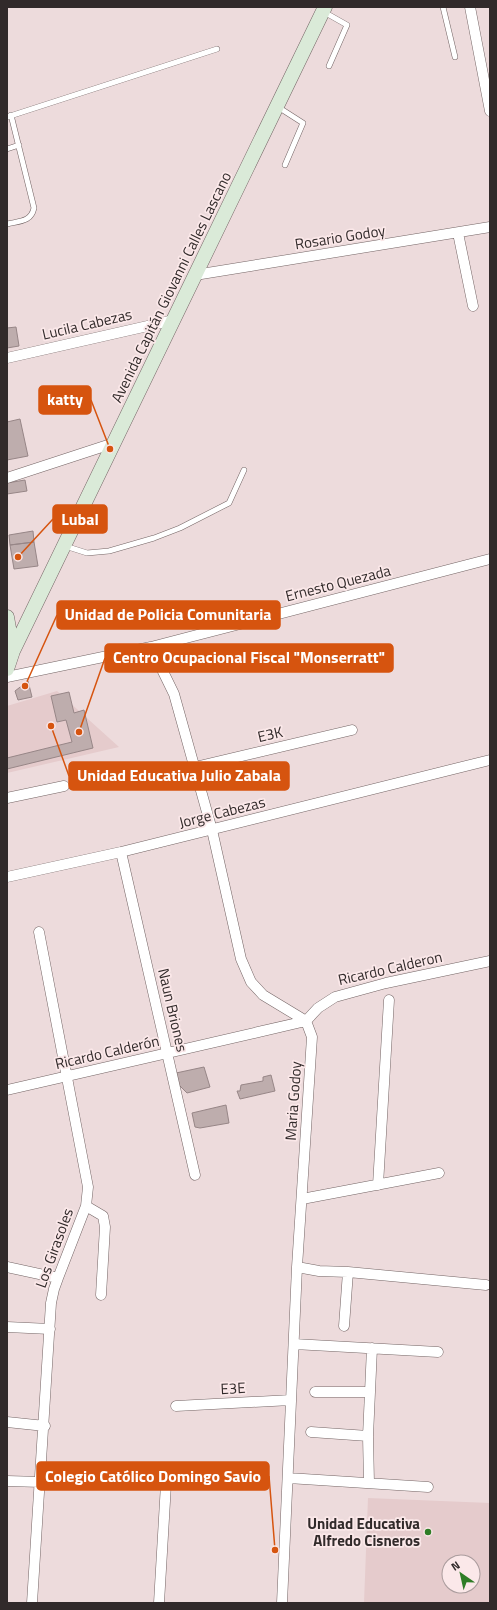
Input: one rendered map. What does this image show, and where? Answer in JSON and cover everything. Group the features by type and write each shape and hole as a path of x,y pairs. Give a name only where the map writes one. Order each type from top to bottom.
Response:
{"street":[{"path":"470,7 490,111"},
{"name":"Avenida Capitán Giovanni Calles Lascano","path":"7,669 13,651 32,611 324,9"},
{"name":"Rosario Godoy","path":"195,275 490,227"},
{"path":"458,233 473,306"},
{"name":"Lucila Cabezas","path":"7,358 174,320"},
{"path":"7,478 114,443"},
{"name":"Ernesto Quezada","path":"7,677 151,647 490,559"},
{"path":"7,611 12,615 19,617 27,616 32,611"},
{"path":"7,617 13,651"},
{"path":"151,647 174,694 212,830 241,959 251,982 263,995 306,1022"},
{"name":"E3K","path":"195,767 352,730"},
{"name":"Jorge Cabezas","path":"7,877 212,830 490,760"},
{"path":"7,798 64,786"},
{"name":"Naun Briones","path":"121,852 195,1175"},
{"name":"Los Girasoles","path":"32,1603 45,1426 52,1296 86,1206 88,1187 68,1076 39,932"},
{"name":"Ricardo Calderon","path":"306,1022 318,1008 335,997 386,983 490,961"},
{"path":"378,1185 389,1000"},
{"name":"Ricardo Calderón","path":"7,1090 306,1022"},
{"name":"Maria Godoy","path":"282,1603 297,1268 312,1037 306,1022"},
{"path":"302,1199 439,1173"},
{"path":"86,1206 102,1216 105,1227 101,1295"},
{"path":"7,1267 58,1278"},
{"path":"297,1268 486,1284"},
{"path":"344,1326 348,1272"},
{"path":"7,1327 50,1329"},
{"path":"294,1344 438,1352"},
{"path":"368,1483 368,1436 372,1348"},
{"path":"315,1392 370,1392"},
{"name":"E3E","path":"176,1406 291,1400"},
{"path":"7,1422 45,1426"},
{"path":"311,1432 368,1436"},
{"path":"288,1478 428,1487"},
{"path":"7,1480 41,1482"},
{"path":"159,1603 166,1484"}],"lane":[{"path":"443,7 455,57"},
{"path":"324,9 347,25 329,66"},
{"path":"7,224 28,218 33,215 34,208 19,145 9,116 217,49"},
{"path":"277,106 303,123 285,165"},
{"path":"7,149 19,145"},
{"path":"64,546 87,553 109,551 154,538 180,528 229,503 244,470"}],"shaded area":[{"path":"57,691 119,747 7,773 7,706"},
{"name":"Unidad Educativa Alfredo Cisneros","path":"368,1498 490,1503 490,1603 364,1603"}],"building":[{"path":"16,327 19,346 7,348 7,328"},
{"path":"20,419 28,456 7,460 7,422"},
{"path":"25,480 27,491 7,494 7,483"},
{"path":"33,531 34,542 10,545 9,535"},
{"path":"34,542 38,566 14,569 10,545"},
{"path":"28,681 32,697 18,700 15,691"},
{"path":"69,692 74,713 84,710 93,748 7,769 7,758 72,742 66,720 57,722 51,696"},
{"path":"204,1067 210,1087 187,1093 179,1085 176,1073"},
{"path":"271,1075 275,1091 240,1099 237,1091 240,1091 241,1085 263,1081 263,1077"},
{"path":"226,1105 229,1123 200,1128 195,1127 192,1113"}],"place":[{"name":"katty","path":"110,449"},
{"name":"Lubal","path":"18,557"},
{"name":"Unidad de Policia Comunitaria","path":"25,686"},
{"name":"Unidad Educativa Julio Zabala","path":"51,726"},
{"name":"Centro Ocupacional Fiscal \"Monserratt\"","path":"79,732"},
{"name":"Unidad Educativa Alfredo Cisneros","path":"428,1532"},
{"name":"Colegio Católico Domingo Savio","path":"275,1550"}]}
